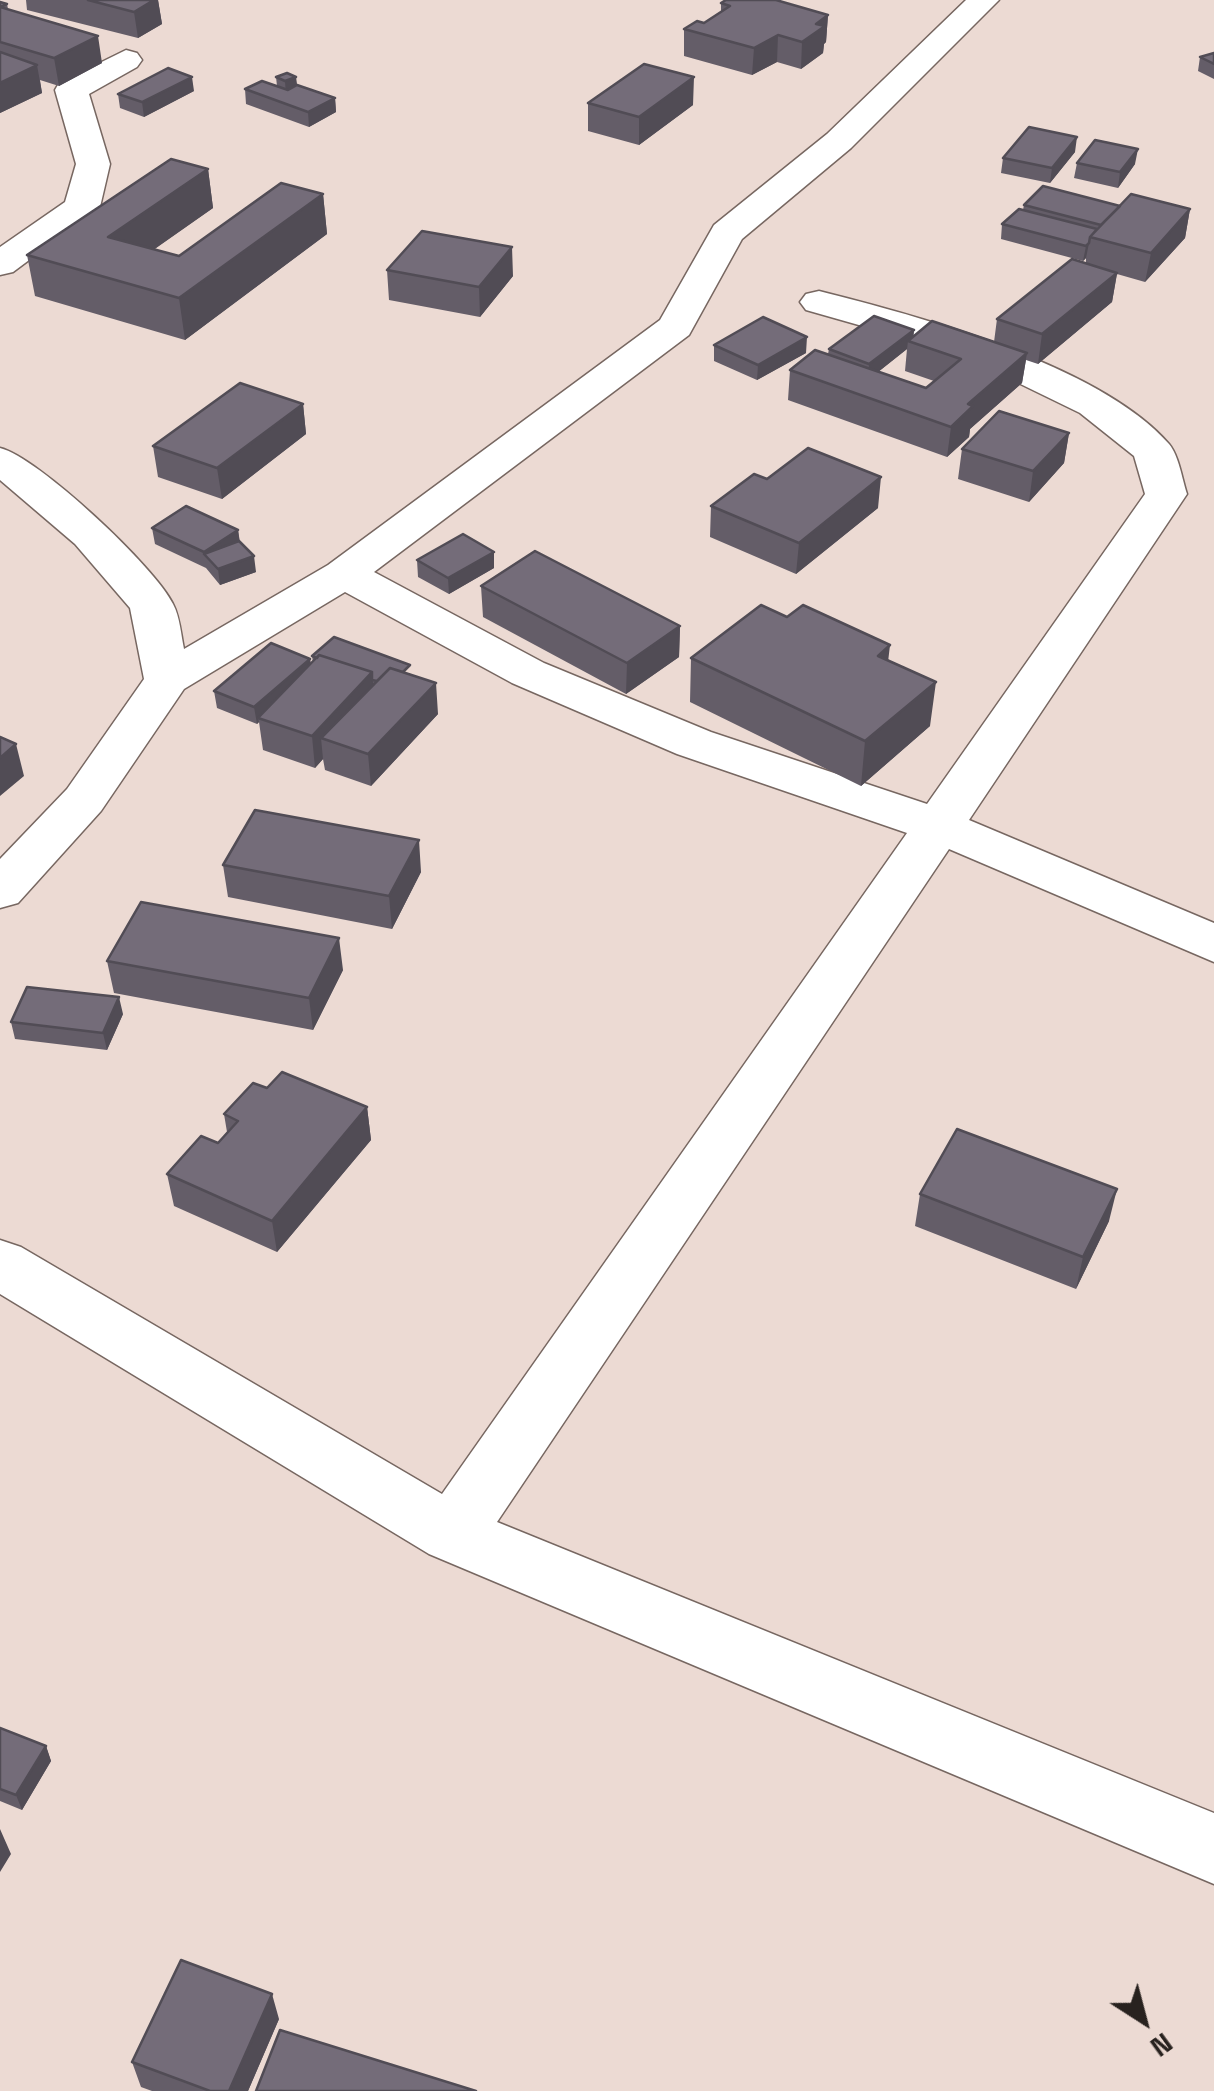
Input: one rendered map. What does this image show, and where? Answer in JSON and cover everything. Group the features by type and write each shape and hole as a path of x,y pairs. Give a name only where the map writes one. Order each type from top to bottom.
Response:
{"street":[{"path":"0,891 84,800 167,679 344,574 675,327 727,232 839,141 984,0"},
{"path":"0,264 82,207 93,164 71,90 126,60"},
{"path":"452,1534 1166,494 1154,451 1094,404 1016,366 916,328 819,302"},
{"path":"0,460 44,493 90,536 152,605 167,679"},
{"path":"344,574 528,673 694,743 939,826 1214,944"},
{"path":"0,1264 452,1534 1214,1850"}],"building":[{"path":"88,0 154,0 134,12"},
{"path":"776,0 828,15 816,24 825,26 802,42 778,35 754,48 684,29 697,21 704,23 730,6 721,3"},
{"path":"0,7 98,36 54,58 0,42"},
{"path":"0,52 37,65 0,83"},
{"path":"1214,53 1214,64 1200,57"},
{"path":"644,64 694,77 639,117 588,103"},
{"path":"168,68 192,77 142,102 118,94"},
{"path":"287,73 296,77 285,81 276,77"},
{"path":"262,81 288,90 297,85 335,98 308,112 245,89"},
{"path":"1029,127 1077,137 1052,168 1003,158"},
{"path":"1095,140 1138,149 1120,172 1077,163"},
{"path":"171,159 208,169 108,237 179,256 281,183 323,194 179,298 27,255"},
{"path":"1043,186 1120,206 1101,225 1024,205"},
{"path":"1131,194 1190,209 1151,253 1090,237"},
{"path":"1019,209 1097,229 1086,246 1002,224"},
{"path":"422,231 512,247 479,287 387,270"},
{"path":"1072,259 1117,273 1042,334 997,319"},
{"path":"874,316 914,330 869,364 829,349"},
{"path":"763,317 807,337 758,365 714,345"},
{"path":"932,321 1027,353 968,404 973,406 951,427 790,370 815,350 926,388 961,359 908,341"},
{"path":"240,383 303,404 217,468 153,446"},
{"path":"999,411 1069,433 1033,471 962,449"},
{"path":"808,448 881,477 799,543 711,506 754,474 767,479"},
{"path":"186,506 238,530 204,552 152,528"},
{"path":"463,534 494,552 448,578 417,560"},
{"path":"239,541 254,556 218,569 204,554"},
{"path":"535,551 680,626 627,663 481,586"},
{"path":"761,605 787,617 803,605 890,645 878,656 936,682 865,741 691,658"},
{"path":"334,637 410,665 403,672 390,668 377,681 372,680 372,672 312,656"},
{"path":"271,643 310,659 254,707 214,691"},
{"path":"319,655 372,672 312,736 258,718"},
{"path":"390,668 436,683 368,754 321,738"},
{"path":"0,737 16,744 0,758"},
{"path":"255,810 419,840 389,896 223,865"},
{"path":"141,902 339,938 309,998 107,961"},
{"path":"27,987 119,997 103,1033 11,1022"},
{"path":"282,1072 367,1107 272,1221 167,1174 201,1136 218,1143 238,1121 224,1114 253,1083 267,1088"},
{"path":"957,1129 1117,1189 1083,1257 920,1194"},
{"path":"0,1728 46,1746 16,1795 0,1789"},
{"path":"181,1960 272,1994 229,2091 210,2091 132,2062"},
{"path":"280,2030 476,2091 256,2091"}]}
